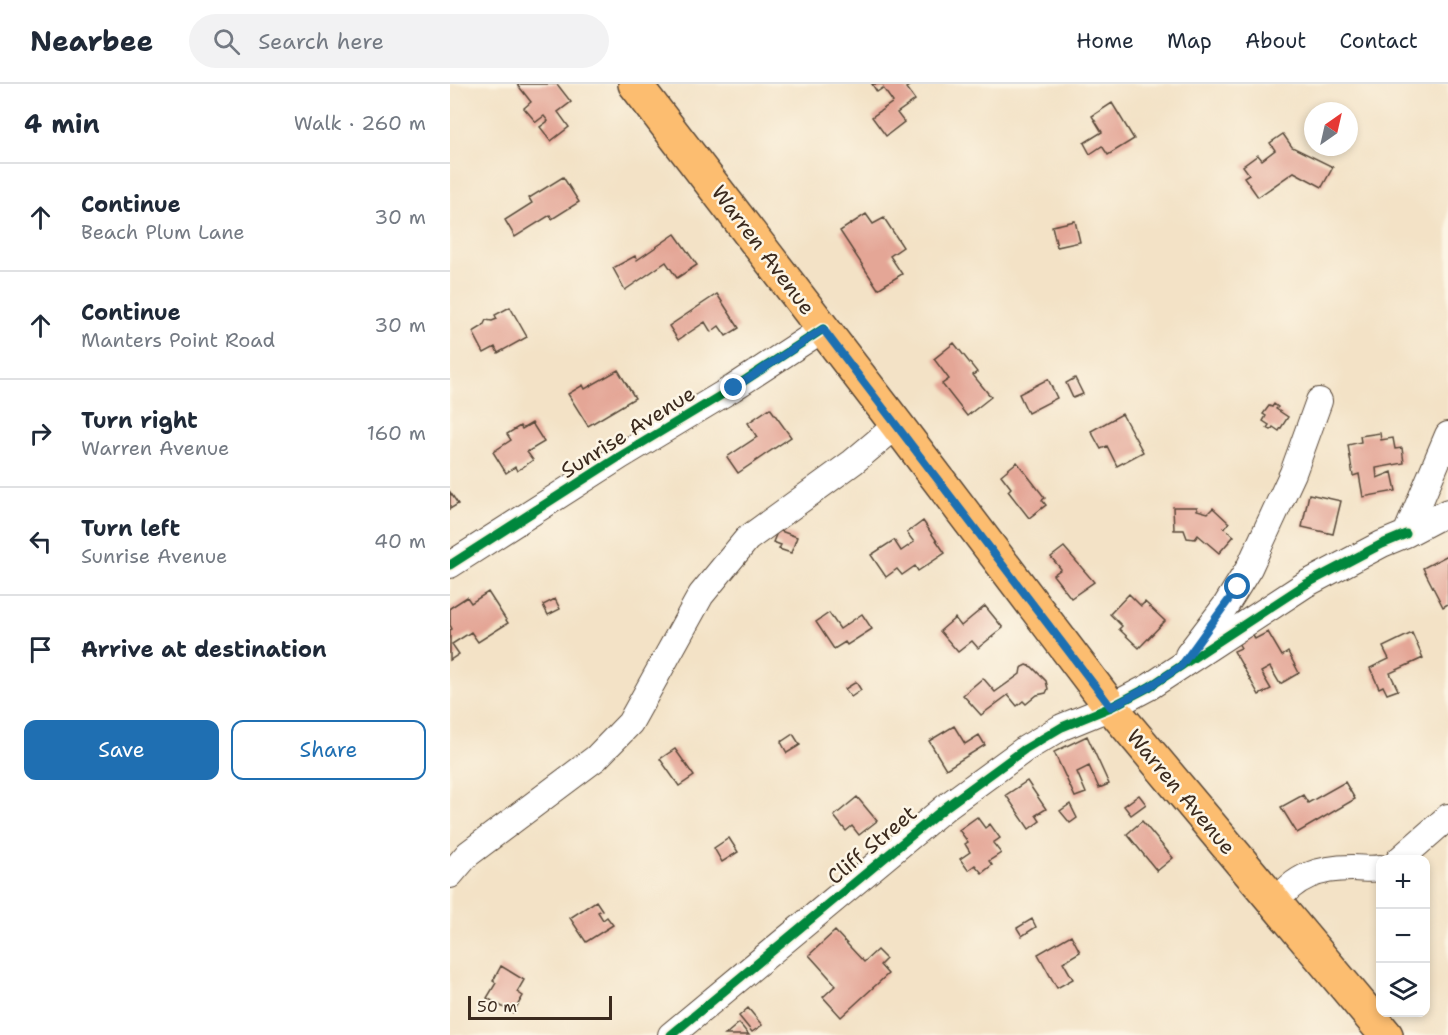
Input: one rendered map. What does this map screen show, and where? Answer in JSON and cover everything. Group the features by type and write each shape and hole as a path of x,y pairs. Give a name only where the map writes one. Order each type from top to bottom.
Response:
{"main road":[{"name":"Warren Avenue","path":"635,84 1111,707 1386,1035"}],"street":[{"name":"Sunrise Avenue","path":"450,565 622,455 734,388 823,329"},
{"path":"1181,666 1227,605 1249,568 1293,473 1319,401"},
{"path":"450,875 468,854 596,758 630,723 701,595 747,539 853,462 897,425"},
{"path":"1406,534 1448,435"},
{"name":"Cliff Street","path":"671,1035 924,824 986,776 1062,727 1111,707 1149,687 1218,644 1260,613 1306,584 1448,512"},
{"path":"1405,855 1448,816"},
{"path":"1275,904 1285,890 1294,883 1315,873 1338,869 1376,868"}],"building":[{"path":"517,84 557,84 571,102 558,112 569,127 551,141 540,127 548,121 544,116 536,122 524,108 531,102"},
{"path":"872,84 912,84 906,88 915,100 897,113 904,122 886,136 872,117 893,102 883,88 877,92"},
{"path":"1112,103 1134,139 1108,155 1102,146 1090,154 1084,143 1102,132 1092,116"},
{"path":"1283,134 1292,147 1304,153 1304,156 1310,156 1333,167 1322,187 1294,172 1258,197 1244,177 1249,174 1243,166 1258,155 1262,160 1275,150 1270,143"},
{"path":"563,177 579,202 552,219 550,215 515,237 505,220 532,203 529,198"},
{"path":"866,214 873,224 884,218 903,247 890,256 902,274 878,289 840,231"},
{"path":"1075,221 1080,242 1057,247 1052,226"},
{"path":"675,234 697,265 677,278 666,262 625,290 613,268 635,256 637,260"},
{"path":"717,294 739,328 726,336 719,326 711,332 705,322 678,340 669,326"},
{"path":"510,307 527,337 498,353 495,347 484,353 473,332 483,326 486,320 497,319 495,315"},
{"path":"954,343 977,372 973,375 991,397 967,416 942,384 949,379 934,359"},
{"path":"618,370 635,398 588,426 568,394 583,385 585,389"},
{"path":"1075,378 1083,394 1073,398 1066,383"},
{"path":"1048,379 1057,398 1028,413 1019,394"},
{"path":"1274,404 1278,407 1276,409 1288,417 1279,431 1273,427 1271,430 1267,428 1269,425 1263,421 1266,416 1263,414 1269,406 1272,407"},
{"path":"770,408 791,437 738,473 727,457 757,437 748,423"},
{"path":"1122,414 1143,452 1117,466 1107,446 1101,449 1091,431"},
{"path":"532,423 544,442 527,452 533,460 517,471 515,467 506,473 493,452 511,440 507,434 520,426 522,429"},
{"path":"1380,433 1381,440 1393,438 1395,449 1402,448 1404,463 1376,468 1377,478 1392,472 1396,491 1363,497 1359,474 1353,476 1348,445 1361,442 1360,436"},
{"path":"1017,462 1045,498 1042,500 1046,505 1029,518 1008,491 1011,488 1001,475"},
{"path":"450,492 458,504 450,509"},
{"path":"1309,494 1341,501 1333,534 1302,527"},
{"path":"1173,507 1197,507 1197,510 1208,513 1213,508 1229,523 1224,528 1234,536 1219,553 1198,535 1195,539 1187,538 1184,530 1174,530"},
{"path":"923,521 945,553 918,571 915,566 902,575 897,569 886,577 871,555 894,540 901,551 914,542 907,533"},
{"path":"778,530 797,537 791,553 779,549 781,545 773,542"},
{"path":"1064,547 1094,582 1071,598 1053,575 1061,569 1051,557"},
{"path":"1448,555 1448,604 1443,607 1423,568"},
{"path":"488,592 508,623 478,642 471,632 452,644 459,654 450,660 450,630 452,629 450,608 467,597 471,603"},
{"path":"1129,594 1141,606 1145,602 1165,621 1139,648 1119,629 1122,626 1110,614"},
{"path":"555,599 560,609 548,615 543,605"},
{"path":"985,606 1003,628 978,648 972,641 958,652 940,631 955,618 961,626"},
{"path":"829,613 840,629 862,614 872,629 847,645 845,642 834,649 816,622"},
{"path":"1252,632 1255,639 1268,632 1282,656 1288,652 1299,673 1280,684 1270,667 1261,672 1271,689 1259,695 1234,651 1241,648 1237,641"},
{"path":"1412,633 1423,658 1390,673 1398,690 1387,694 1383,686 1379,688 1370,668 1389,659 1383,647"},
{"path":"1027,665 1046,681 1048,689 1046,693 1037,695 1026,704 1023,701 1017,706 1008,695 981,715 963,695 983,678 995,692 1020,674 1021,668"},
{"path":"856,682 861,690 851,697 845,689"},
{"path":"954,726 965,744 979,735 985,745 946,769 929,741"},
{"path":"793,734 800,745 787,753 781,742"},
{"path":"1087,736 1109,784 1099,788 1089,766 1077,772 1086,793 1075,797 1054,752"},
{"path":"675,749 694,776 679,786 660,759"},
{"path":"1027,781 1046,809 1036,815 1040,821 1029,829 1006,795"},
{"path":"1345,782 1355,799 1297,833 1281,807 1303,795 1308,803"},
{"path":"1139,795 1146,804 1131,815 1124,806"},
{"path":"857,797 877,821 859,835 852,826 846,831 834,816"},
{"path":"1070,804 1077,818 1070,823 1060,811"},
{"path":"977,817 985,828 990,824 1000,838 993,843 1001,853 989,861 992,865 982,873 975,865 968,870 960,859 970,852 965,844 968,842 959,830"},
{"path":"1142,821 1173,858 1157,871 1127,834"},
{"path":"729,838 738,852 722,862 714,848"},
{"path":"596,901 602,910 598,912 603,920 607,917 613,925 586,942 570,918"},
{"path":"1032,919 1036,927 1022,936 1017,928"},
{"path":"835,931 864,962 877,950 886,959 880,965 888,974 841,1017 823,997 836,985 809,955"},
{"path":"1071,935 1080,952 1063,962 1073,979 1057,988 1038,954"},
{"path":"501,966 524,980 517,992 523,996 513,1013 487,998 496,983 493,981"},
{"path":"748,1008 762,1025 752,1032 739,1016"},
{"path":"739,1023 749,1035 725,1035"}],"cycle path":[{"path":"450,565 823,329"},
{"path":"671,1035 947,806 1025,749 1062,727 1111,707 1149,687 1306,584 1406,534"}],"route":[{"path":"734,388 823,329 1111,707 1149,687 1181,666 1238,587"}]}
